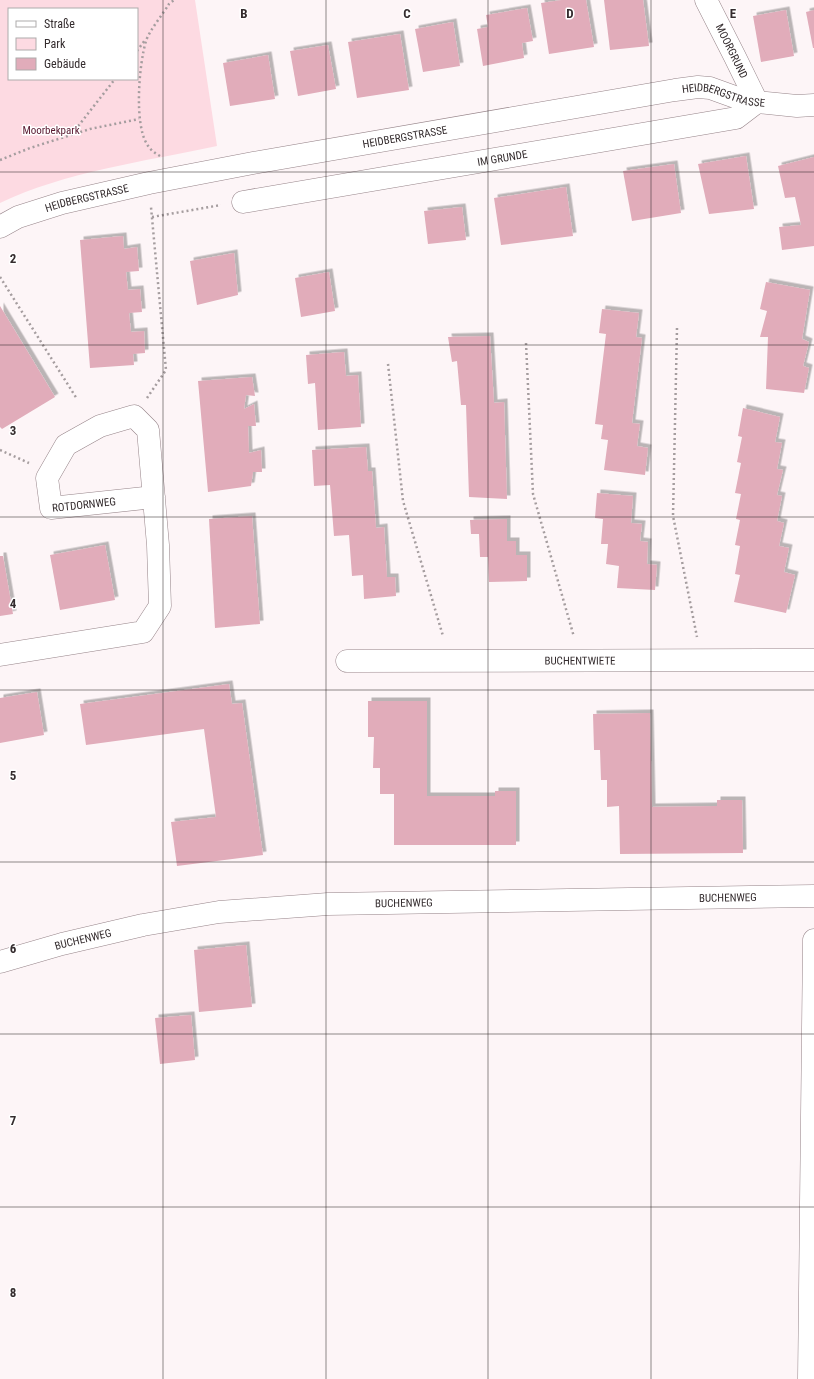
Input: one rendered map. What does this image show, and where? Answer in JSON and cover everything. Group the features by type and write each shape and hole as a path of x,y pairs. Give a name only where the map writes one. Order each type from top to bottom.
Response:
{"street":[{"name":"MOORGRUND","path":"706,0 757,102"},
{"name":"HEIDBERGSTRASSE","path":"0,227 18,217 62,203 183,176 675,90 698,87 710,88 734,97 757,102 797,106 814,105"},
{"name":"IM GRUNDE","path":"243,202 736,118 757,102"},
{"name":"ROTDORNWEG","path":"134,416 100,426 66,445 47,478 52,508 154,497"},
{"path":"0,655 142,632 160,606 158,545 148,430 134,416"},
{"name":"BUCHENTWIETE","path":"347,661 814,660"},
{"name":"BUCHENWEG","path":"0,962 62,944 143,925 219,912 328,904 814,896"},
{"path":"809,1379 814,940"}],"path":[{"path":"138,50 169,4 174,0"},
{"path":"146,40 140,74 139,119 146,143 152,151 160,156 179,156 183,176"},
{"path":"72,135 114,80"},
{"path":"0,160 30,148 90,129 139,119"},
{"path":"134,416 166,370 149,183"},
{"path":"152,217 243,202"},
{"path":"0,277 77,399"},
{"path":"677,328 673,516 702,660"},
{"path":"526,343 533,494 580,661"},
{"path":"388,364 403,501 450,661"},
{"path":"0,450 50,473"}],"green space":[{"name":"Moorbekpark","path":"0,0 195,0 217,146 106,168 51,183 0,203"}],"building":[{"path":"562,0 586,0 594,47 549,54 541,3"},
{"path":"604,0 643,0 649,46 610,50"},
{"path":"527,8 533,41 522,43 524,58 483,66 477,29 488,27 486,15"},
{"path":"786,10 794,56 761,62 753,16"},
{"path":"814,10 814,48 813,48 806,12"},
{"path":"453,22 460,66 423,72 415,29"},
{"path":"400,34 409,90 357,98 348,42"},
{"path":"328,45 336,89 298,96 290,51"},
{"path":"268,55 275,99 230,106 223,63"},
{"path":"746,156 754,209 709,214 698,164"},
{"path":"814,157 814,246 782,250 779,227 801,225 795,197 785,198 778,166"},
{"path":"674,164 681,213 632,221 623,171"},
{"path":"566,187 573,236 501,245 494,198"},
{"path":"462,207 466,240 428,244 424,211"},
{"path":"123,236 124,249 137,247 139,271 126,272 128,290 140,289 142,312 129,313 131,332 144,331 145,353 133,354 134,365 90,368 80,240"},
{"path":"234,253 238,295 197,305 190,261"},
{"path":"329,272 335,311 301,317 295,278"},
{"path":"766,282 810,290 802,339 809,342 803,366 809,368 804,393 766,389 768,337 760,337 767,311 760,309"},
{"path":"0,306 55,397 2,429 0,427"},
{"path":"602,309 639,313 636,337 642,338 632,423 640,424 637,446 648,448 645,475 604,470 608,440 601,439 603,425 595,424 606,334 599,333"},
{"path":"490,336 494,403 504,402 507,499 469,497 466,405 461,405 457,361 452,362 448,337"},
{"path":"344,352 346,376 358,375 361,427 318,430 315,383 308,384 306,355"},
{"path":"252,377 255,396 246,395 244,409 254,404 256,426 248,426 249,453 261,450 262,472 253,472 251,486 208,492 198,381"},
{"path":"743,408 780,417 775,442 782,443 777,469 783,470 777,495 782,496 777,521 784,523 779,546 789,548 784,572 795,575 786,613 734,602 740,575 735,574 740,546 735,545 740,520 736,519 741,494 735,493 741,463 737,462 742,437 738,436"},
{"path":"366,447 368,471 372,471 376,528 384,527 387,577 395,577 396,596 364,599 363,575 352,576 349,535 334,536 330,485 314,486 312,450"},
{"path":"597,493 633,496 631,523 642,524 640,541 648,542 647,564 657,565 655,590 617,588 619,566 606,564 608,544 601,544 603,519 595,518"},
{"path":"252,516 260,624 215,628 209,519"},
{"path":"507,519 507,541 516,541 516,555 527,555 527,581 489,582 488,557 480,557 479,534 471,534 470,520"},
{"path":"105,545 115,600 60,610 50,555"},
{"path":"0,556 3,556 13,614 0,616"},
{"path":"229,684 232,704 242,703 263,855 177,866 171,822 216,817 204,729 86,745 80,704"},
{"path":"37,692 44,735 0,743 0,698"},
{"path":"368,701 427,701 427,796 495,796 495,791 516,791 516,845 394,845 394,794 380,794 380,768 373,768 374,737 368,737"},
{"path":"650,713 652,807 717,806 717,800 742,800 743,853 620,854 619,806 607,807 607,780 601,780 600,750 594,750 593,714"},
{"path":"246,945 252,1007 199,1012 194,950"},
{"path":"191,1015 195,1060 160,1064 155,1018"}]}
